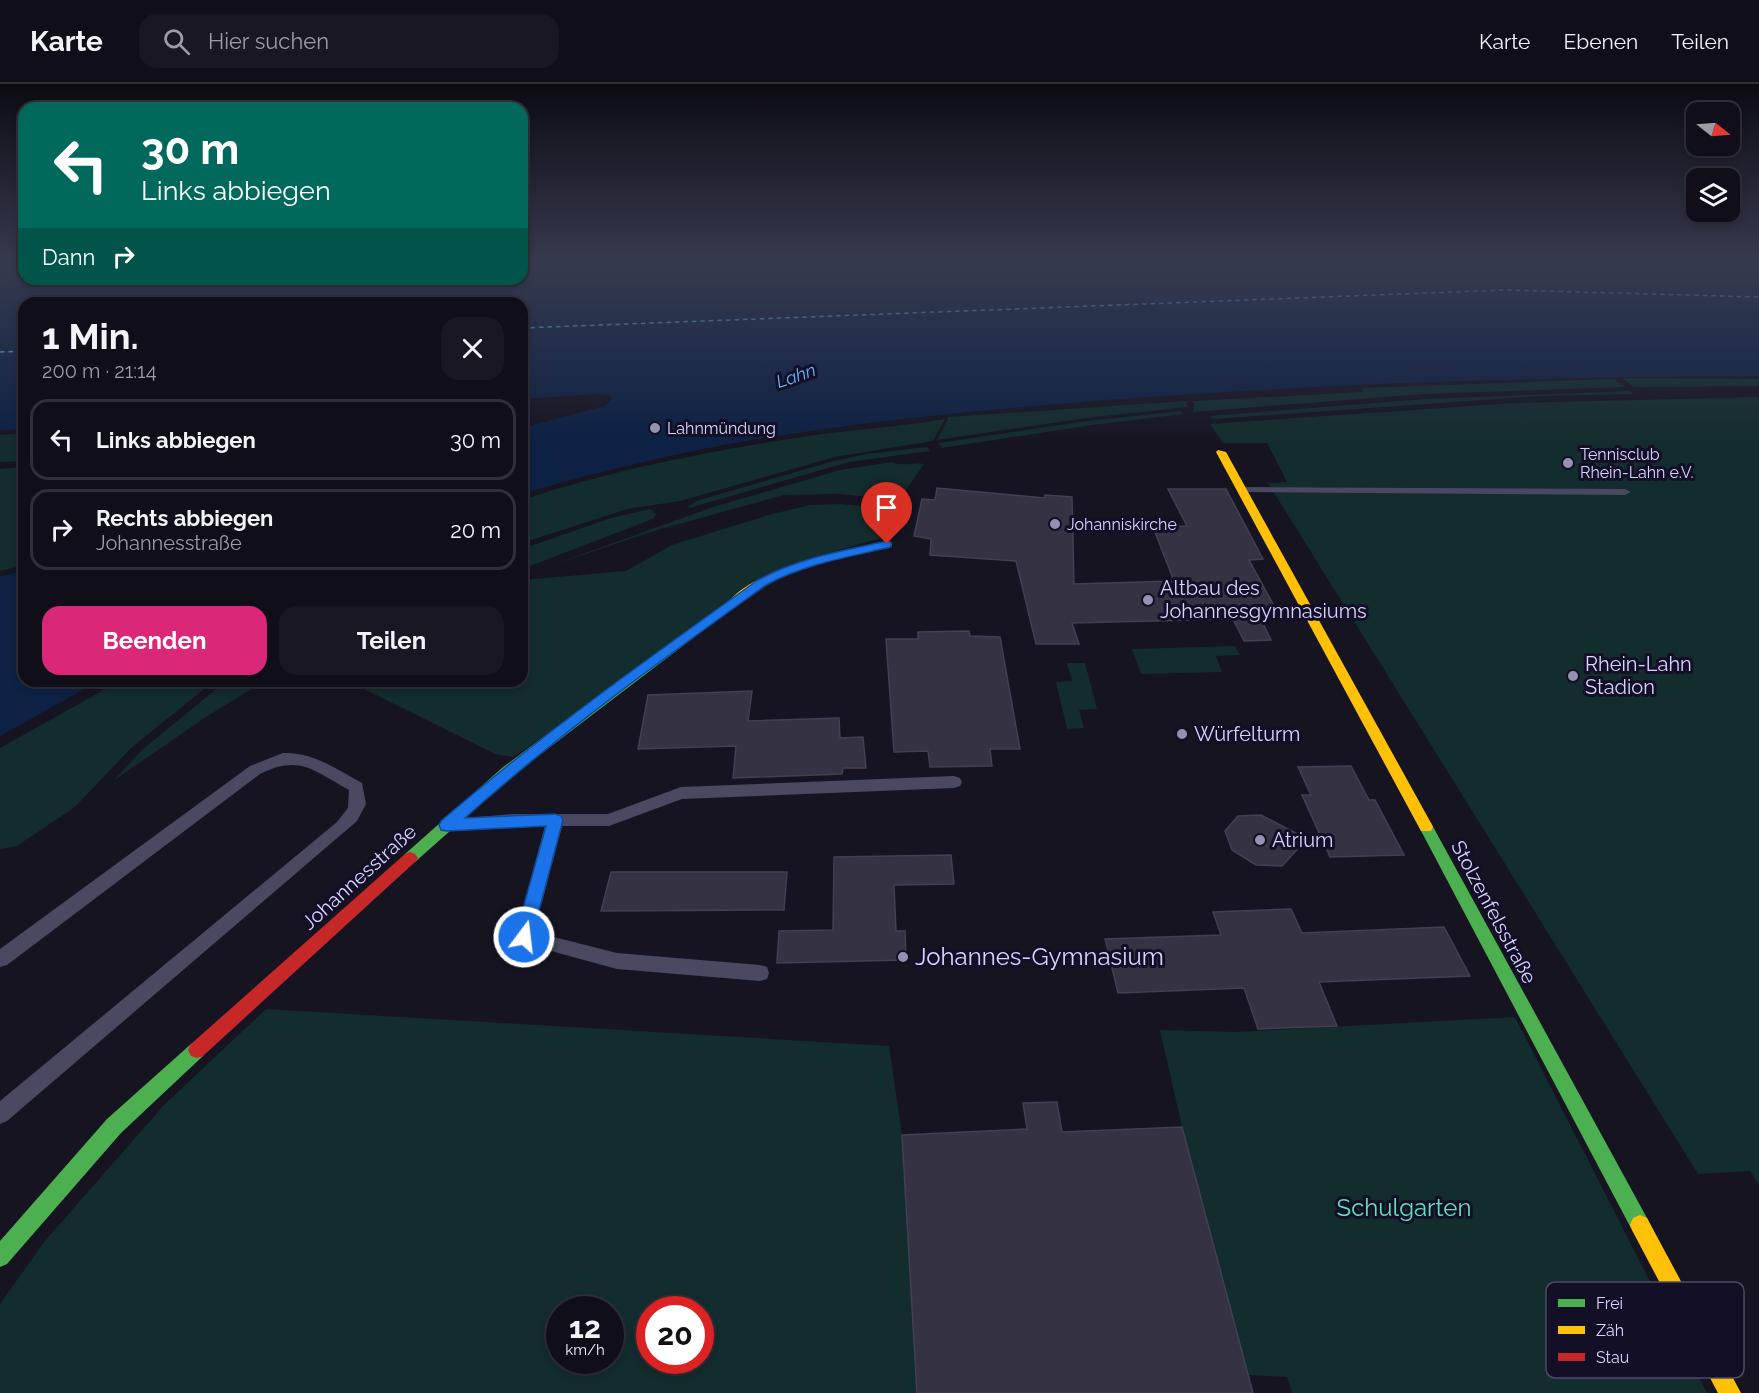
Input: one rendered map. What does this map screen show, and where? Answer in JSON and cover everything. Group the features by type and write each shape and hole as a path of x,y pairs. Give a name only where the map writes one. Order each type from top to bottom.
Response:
{"street":[{"name":"Stolzenfelsstraße","path":"1221,452 1244,490 1670,1282"},
{"name":"Johannesstraße","path":"0,1257 114,1126 294,960 507,772 608,694 762,582 780,572 815,561 887,544"},
{"name":"Stolzenfelsstraße","path":"1722,1378 1730,1393"}],"lane":[{"path":"1244,490 1625,492"},
{"path":"0,959 272,759 287,756 301,759 356,787 358,806 356,813 343,826 0,1114"},
{"path":"447,825 514,820 609,820 681,793 954,783"},
{"path":"555,820 524,937 617,961 760,973"}],"green space":[{"path":"1622,378 1759,379 1759,386 1634,387"},
{"path":"1614,379 1626,387 1424,394 1193,412 1192,401 1363,392 1361,388"},
{"path":"1630,391 1634,394 1539,396 1213,419 1210,416 1426,399"},
{"path":"1759,397 1759,1185 1750,1171 1698,1174 1268,483 1287,482 1267,443 1223,443 1210,424 1515,403"},
{"path":"1186,401 1188,407 1086,418 937,440 947,417"},
{"path":"1181,411 1184,414 1092,425 942,448 938,443 1088,421"},
{"path":"945,419 933,441 835,457 680,501 627,509 528,541 528,498 632,469 746,446 822,434"},
{"path":"18,434 18,461 0,462 0,435"},
{"path":"927,447 930,451 849,462 686,509 696,501 834,461 866,454"},
{"path":"892,462 924,464 899,500 839,494 784,495 657,530 547,567 713,507 840,470"},
{"path":"18,468 18,566 0,571 0,469"},
{"path":"840,504 880,508 886,517 880,518 880,529 887,529 881,538 808,559 513,757 495,754 360,687 528,687 528,579 626,571 672,545 772,514 810,505"},
{"path":"650,509 656,514 653,519 528,567 528,547 611,518"},
{"path":"1235,646 1240,655 1216,656 1222,672 1141,674 1132,649"},
{"path":"1067,663 1085,663 1097,709 1079,710 1084,728 1067,729 1056,682 1072,681"},
{"path":"109,687 207,687 131,748 75,807 17,846 0,849 0,748"},
{"path":"219,687 254,687 113,781 143,749"},
{"path":"266,1009 889,1046 902,1135 917,1393 0,1393 0,1304 44,1242 164,1105"},
{"name":"Schulgarten","path":"1515,1017 1650,1282 1546,1282 1546,1378 1699,1378 1707,1393 1292,1393 1287,1377 1248,1375 1182,1127 1160,1030 1237,1032"}],"water":[{"path":"0,323 18,323 18,429 0,430"},
{"name":"Lahn","path":"528,323 1759,323 1759,376 1496,380 1320,387 1145,397 950,414 843,426 737,443 603,472 528,493 528,426 605,406 612,399 609,395 528,399"},
{"path":"18,572 18,687 88,687 0,736 0,576"}],"building":[{"path":"937,488 1045,498 1045,495 1072,497 1074,584 1174,581 1153,527 1187,526 1168,489 1226,489 1263,559 1249,560 1279,615 1259,615 1271,640 1244,641 1233,619 1072,623 1079,644 1036,644 1016,561 930,555 931,539 914,536 922,499 935,500"},
{"path":"969,631 970,636 1000,637 1020,749 990,749 992,766 930,767 928,751 894,752 886,639 918,639 918,632"},
{"path":"752,691 748,721 839,718 840,738 863,737 866,768 843,768 842,774 733,778 736,746 638,749 648,695"},
{"path":"1351,766 1369,800 1375,800 1404,855 1330,857 1302,795 1311,795 1298,767"},
{"name":"Atrium","path":"1261,815 1307,839 1282,866 1256,865 1232,850 1225,831 1238,816"},
{"path":"951,855 954,884 894,885 896,931 905,931 906,960 777,963 779,931 833,930 834,857"},
{"path":"611,872 787,872 784,910 601,911"},
{"path":"1291,909 1302,933 1444,927 1470,976 1319,982 1337,1026 1258,1029 1244,988 1118,993 1105,939 1221,935 1213,912"},
{"path":"1057,1102 1062,1132 1182,1127 1253,1393 917,1393 902,1135 1027,1129 1023,1103"}],"ferry route":[{"path":"528,328 649,323"},
{"path":"0,352 18,351"}],"traffic: fast":[{"path":"410,858 507,772 735,601"},
{"path":"1426,827 1640,1225"},
{"path":"0,1257 114,1126 197,1050"}],"traffic: slow":[{"path":"1221,452 1426,827"},
{"path":"735,601 762,582 792,569 887,544"},
{"path":"1640,1225 1671,1282"},
{"path":"1722,1378 1730,1393"}],"traffic: jam":[{"path":"197,1050 410,858"}],"place":[{"name":"Lahnmündung","path":"655,428"},
{"name":"Tennisclub Rhein-Lahn e.V.","path":"1568,463"},
{"name":"Johanniskirche","path":"1055,524"},
{"name":"Altbau des Johannesgymnasiums","path":"1148,600"},
{"name":"Rhein-Lahn Stadion","path":"1573,676"},
{"name":"Würfelturm","path":"1182,734"},
{"name":"Atrium","path":"1260,840"},
{"name":"Johannes-Gymnasium","path":"903,957"}],"route":[{"path":"524,937 555,820 514,820 447,825 507,772 627,680 762,582 780,572 815,561 887,544"}]}
